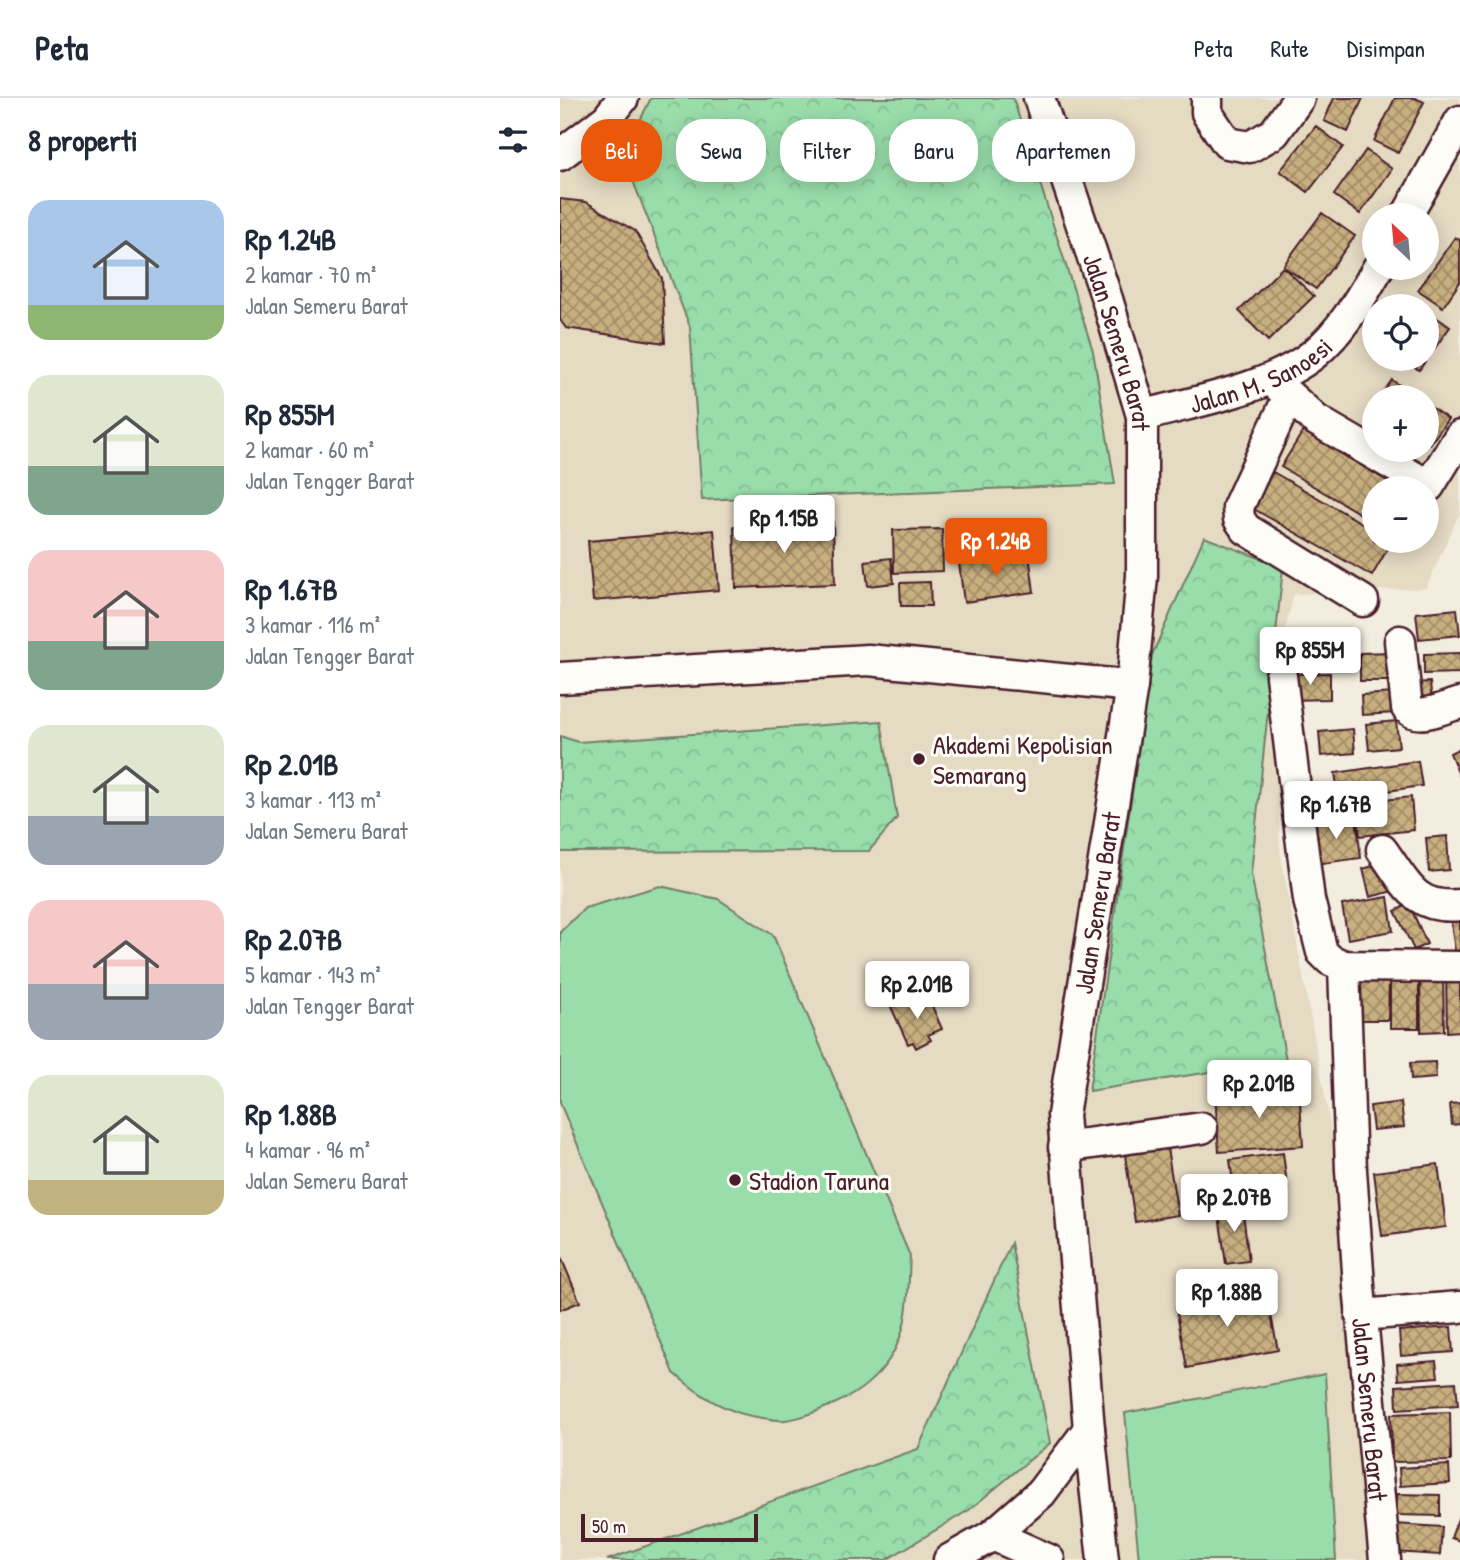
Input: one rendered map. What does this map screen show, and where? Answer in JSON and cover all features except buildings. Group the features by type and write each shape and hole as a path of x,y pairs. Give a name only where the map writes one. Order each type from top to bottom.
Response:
{"street":[{"path":"560,155 607,119 623,98"},
{"name":"Jalan Semeru Barat","path":"1039,98 1107,299 1142,416 1142,576 1132,686 1063,1115 1089,1429 1103,1560"},
{"path":"1207,98 1208,113 1227,143 1250,147 1274,133 1299,98"},
{"path":"1414,203 1460,121"},
{"name":"Jalan M. Sanoesi","path":"1142,416 1280,388 1336,332 1355,308 1371,280"},
{"path":"1363,601 1246,529 1239,519 1238,507 1280,388 1316,420 1429,486 1460,436"},
{"path":"1400,641 1407,708 1410,713 1418,715 1460,704"},
{"path":"560,678 868,660 1132,686"},
{"path":"1281,676 1309,900 1322,952 1330,960 1343,966 1460,967"},
{"path":"1382,850 1423,902 1443,907 1460,905"},
{"path":"1343,966 1351,1170 1361,1315"},
{"path":"1064,1147 1202,1128"},
{"name":"Jalan Semeru Barat","path":"1385,1560 1361,1315 1460,1307"},
{"path":"949,1560 993,1535 1041,1493 1089,1429"},
{"path":"993,1535 1049,1560"}],"shaded area":[{"name":"Akademi Kepolisian Semarang","path":"560,98 1460,98 1460,512 1426,588 1294,594 1275,668 1280,851 1339,1173 1366,1451 1368,1560 560,1560"}],"green space":[{"path":"651,98 1013,98 1020,119 992,119 992,182 1040,182 1093,351 1115,484 702,500 690,327 634,182 662,182 662,119 641,119"},
{"path":"1204,537 1283,567 1251,873 1286,1060 1089,1091 1152,655"},
{"path":"881,721 897,818 869,851 560,852 560,736 578,742"},
{"name":"Stadion Taruna","path":"660,886 718,899 773,935 910,1256 906,1317 899,1340 889,1359 870,1382 854,1394 798,1417 777,1420 738,1413 704,1396 674,1373 560,1103 560,932 585,908"},
{"path":"1011,1243 1050,1443 969,1510 886,1560 607,1560 918,1449"},
{"path":"1325,1374 1336,1560 1139,1560 1125,1413"}],"place":[{"name":"Akademi Kepolisian Semarang","path":"919,759"},
{"name":"Stadion Taruna","path":"735,1180"}]}
